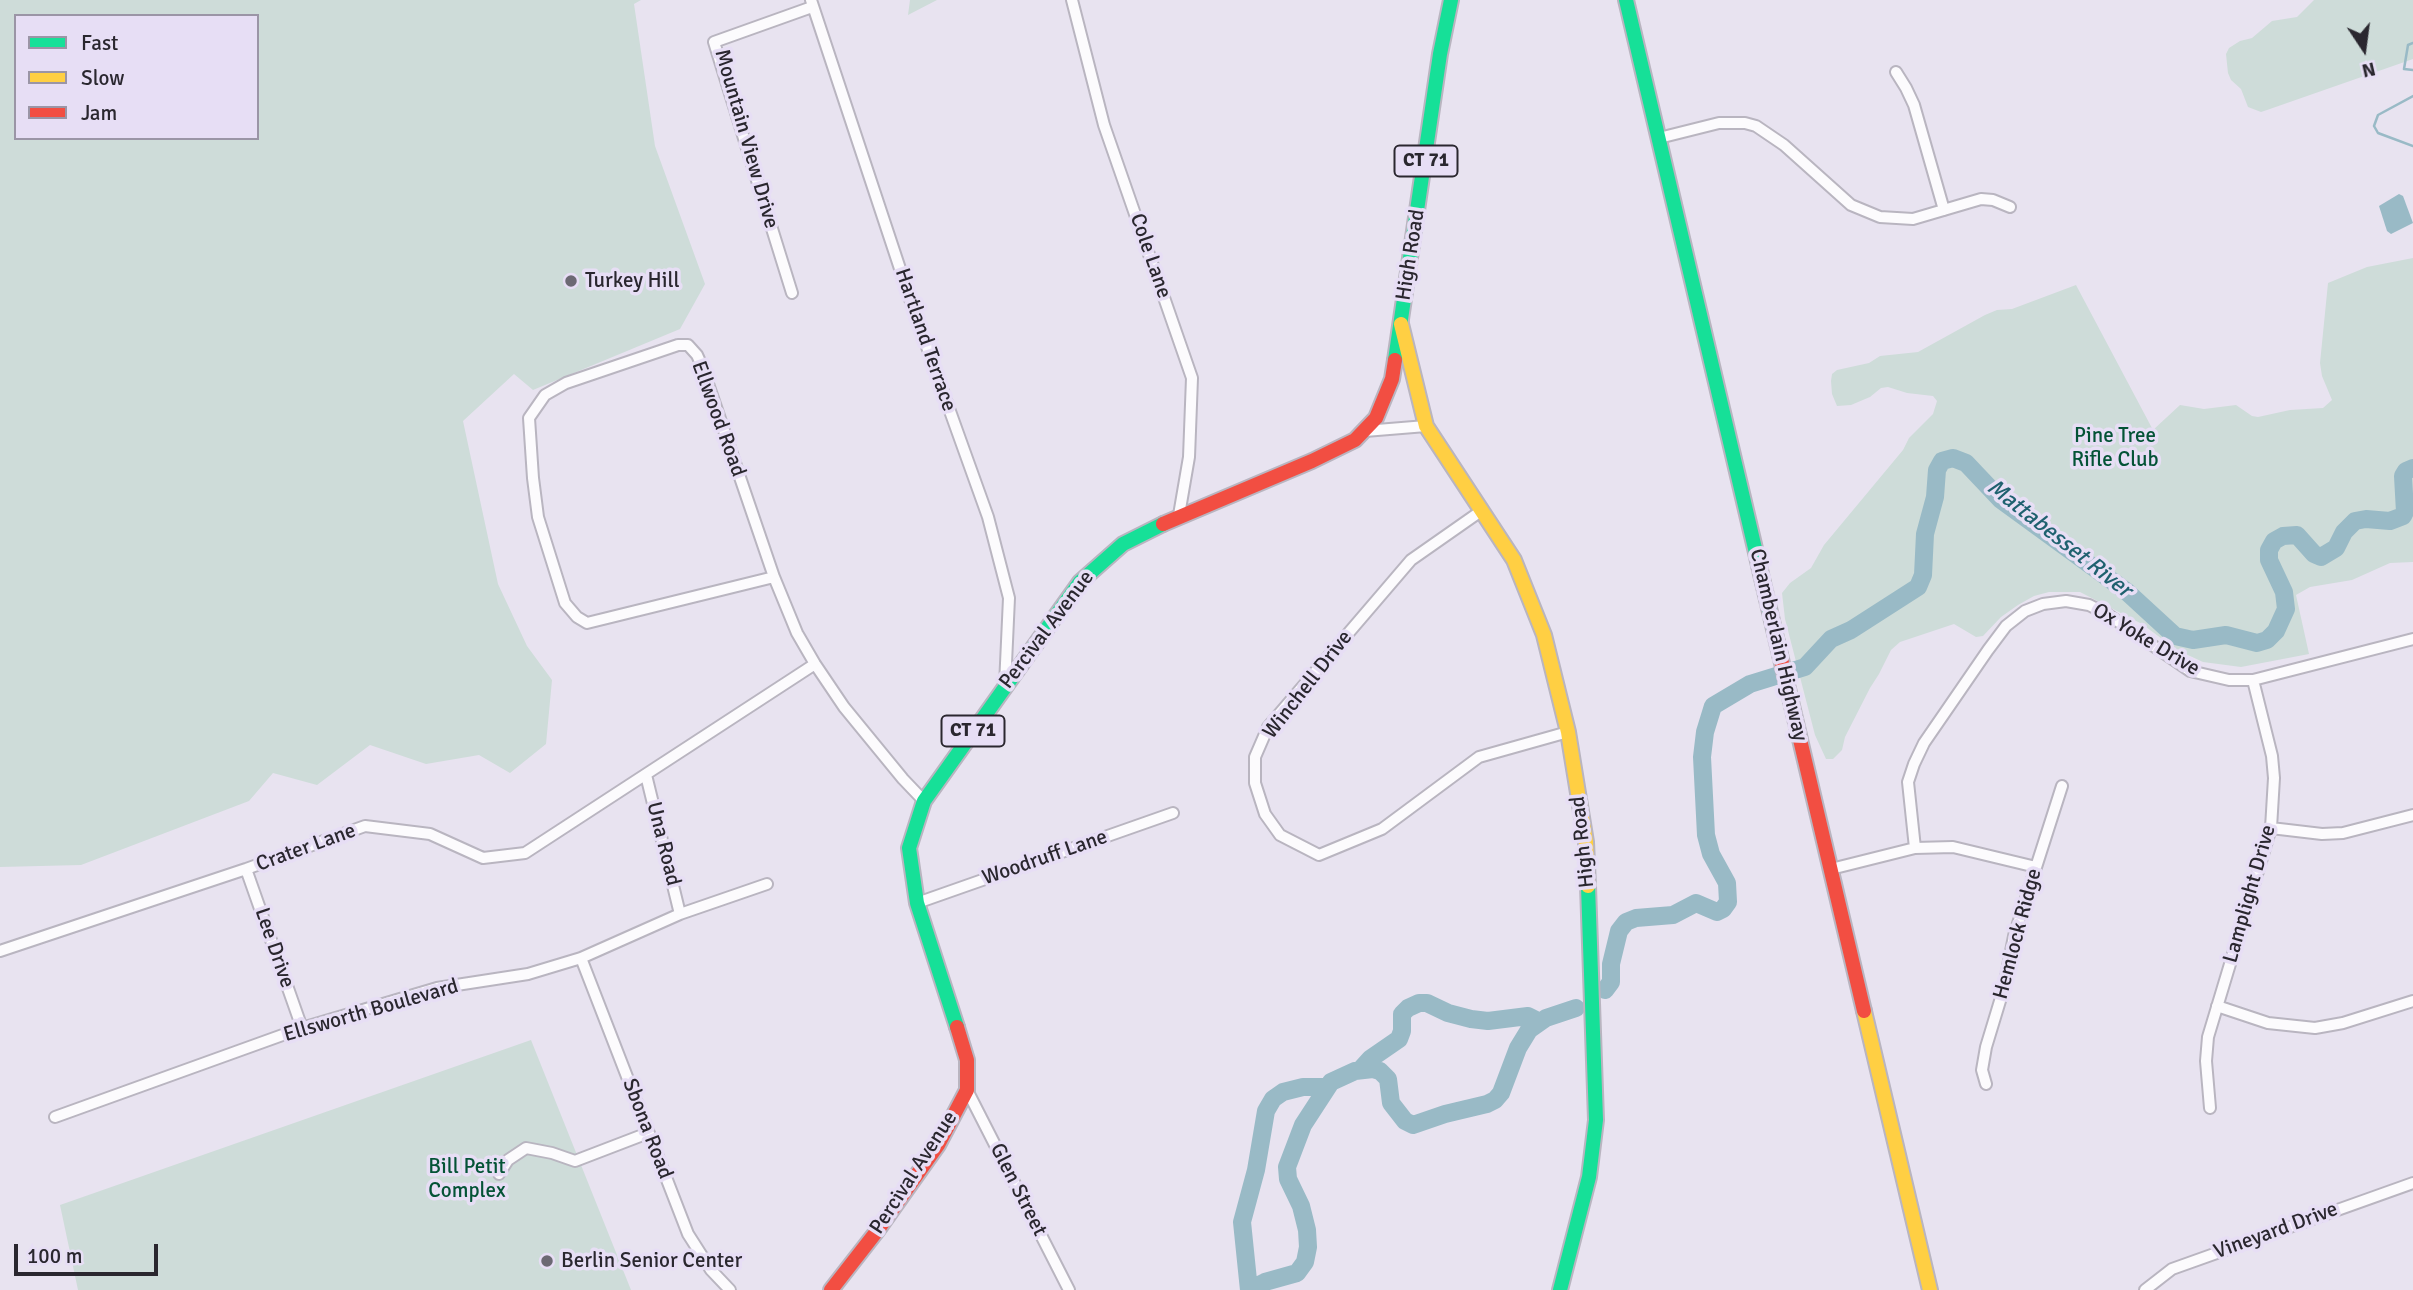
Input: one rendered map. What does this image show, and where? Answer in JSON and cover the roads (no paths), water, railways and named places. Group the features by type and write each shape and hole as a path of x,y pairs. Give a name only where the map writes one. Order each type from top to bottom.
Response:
{"main road":[{"name":"High Road","path":"1451,0 1440,54 1401,321 1426,426 1514,559 1544,635 1568,732 1586,842 1596,1120 1589,1177 1560,1290"},
{"name":"Chamberlain Highway","path":"1626,0 1930,1290"},
{"name":"Percival Avenue","path":"831,1290 938,1145 967,1090 967,1060 918,903 909,848 924,801 1080,582 1100,562 1123,544 1179,515 1312,461 1355,440 1365,431 1376,418 1392,379 1401,321"}],"street":[{"name":"Cole Lane","path":"1072,0 1104,125 1192,377 1189,457 1179,515"},
{"name":"Mountain View Drive","path":"793,293 714,42 811,3"},
{"name":"Hartland Terrace","path":"811,3 913,308 988,517 1009,598 1005,685"},
{"path":"1896,72 1914,105 1944,210"},
{"path":"1659,138 1719,122 1745,123 1768,132 1839,196 1867,212 1896,219 1913,219 1981,199 1993,200 2010,207"},
{"name":"Ellwood Road","path":"774,578 598,621 587,623 577,617 565,603 538,517 529,430 529,418 536,404 544,395 566,383 678,345 688,345 702,366 774,578 797,633 844,707 924,801"},
{"path":"1365,431 1426,426"},
{"name":"Winchell Drive","path":"1481,511 1411,560 1268,727 1255,757 1255,783 1265,814 1280,835 1320,855 1382,829 1479,757 1568,732"},
{"name":"Ox Yoke Drive","path":"1915,848 1908,782 1914,764 1924,743 1988,650 2007,626 2025,611 2043,604 2066,601 2089,605 2107,614 2190,671 2229,680 2253,680 2413,639"},
{"name":"Crater Lane","path":"0,951 246,869 365,826 430,834 483,858 525,853 815,664"},
{"name":"Lamplight Drive","path":"2210,1108 2208,1037 2271,828 2274,778 2272,756 2253,680"},
{"name":"Una Road","path":"646,775 680,914"},
{"name":"Hemlock Ridge","path":"1986,1084 1982,1070 1986,1046 2003,992 2014,936 2062,786"},
{"name":"Woodruff Lane","path":"918,903 1173,813"},
{"path":"2271,828 2322,834 2343,833 2413,816"},
{"path":"1831,869 1915,848 1953,847 2036,867"},
{"name":"Lee Drive","path":"246,869 302,1028"},
{"name":"Ellsworth Boulevard","path":"55,1117 302,1028 437,988 528,974 581,958 680,914 767,884"},
{"name":"Sbona Road","path":"581,958 688,1234 711,1270 730,1290"},
{"path":"2217,1006 2268,1023 2315,1028 2343,1023 2413,1001"},
{"name":"Glen Street","path":"967,1090 1069,1290"},
{"path":"499,1174 508,1160 526,1148 575,1161 648,1133"},
{"name":"Vineyard Drive","path":"2145,1290 2172,1269 2413,1183"}],"water":[{"path":"2399,194 2403,196 2413,223 2391,234 2387,231 2379,206"}],"waterway":[{"path":"2413,43 2408,45 2404,69 2413,70"},
{"path":"2413,96 2378,115 2374,126 2378,133 2413,146"},
{"name":"Mattabesset River","path":"1605,990 1611,982 1611,964 1619,931 1626,922 1636,918 1673,915 1696,903 1717,912 1728,902 1727,883 1711,854 1706,835 1702,757 1705,732 1713,706 1750,684 1805,667 1831,639 1851,630 1918,587 1923,575 1925,534 1935,497 1937,470 1942,461 1953,458 1966,463 2001,500 2126,591 2175,636 2193,640 2226,635 2257,643 2267,640 2276,631 2286,609 2284,592 2269,560 2269,550 2274,541 2283,536 2297,535 2314,554 2321,557 2336,548 2344,532 2355,521 2390,521 2403,516 2403,476 2413,468"},
{"name":"Mattabesset River","path":"1360,1070 1370,1059 1399,1039 1402,1014 1419,1003 1427,1003 1448,1013 1471,1019 1488,1021 1528,1016 1540,1022"},
{"name":"Mattabesset River","path":"1326,1087 1303,1087 1283,1092 1273,1099 1266,1111 1256,1170 1242,1222 1249,1290 1265,1282 1297,1273 1305,1262 1307,1230 1301,1206 1288,1179 1287,1167 1303,1125 1331,1082 1355,1071 1380,1071 1388,1079 1391,1103 1405,1121 1413,1125 1487,1104 1501,1093 1518,1048 1529,1030 1546,1018 1576,1008"}],"place":[{"name":"Turkey Hill","path":"571,281"},
{"name":"Berlin Senior Center","path":"547,1261"}],"park label":[{"name":"Pine Tree Rifle Club","path":"2115,448"},
{"name":"Bill Petit Complex","path":"467,1179"}]}
